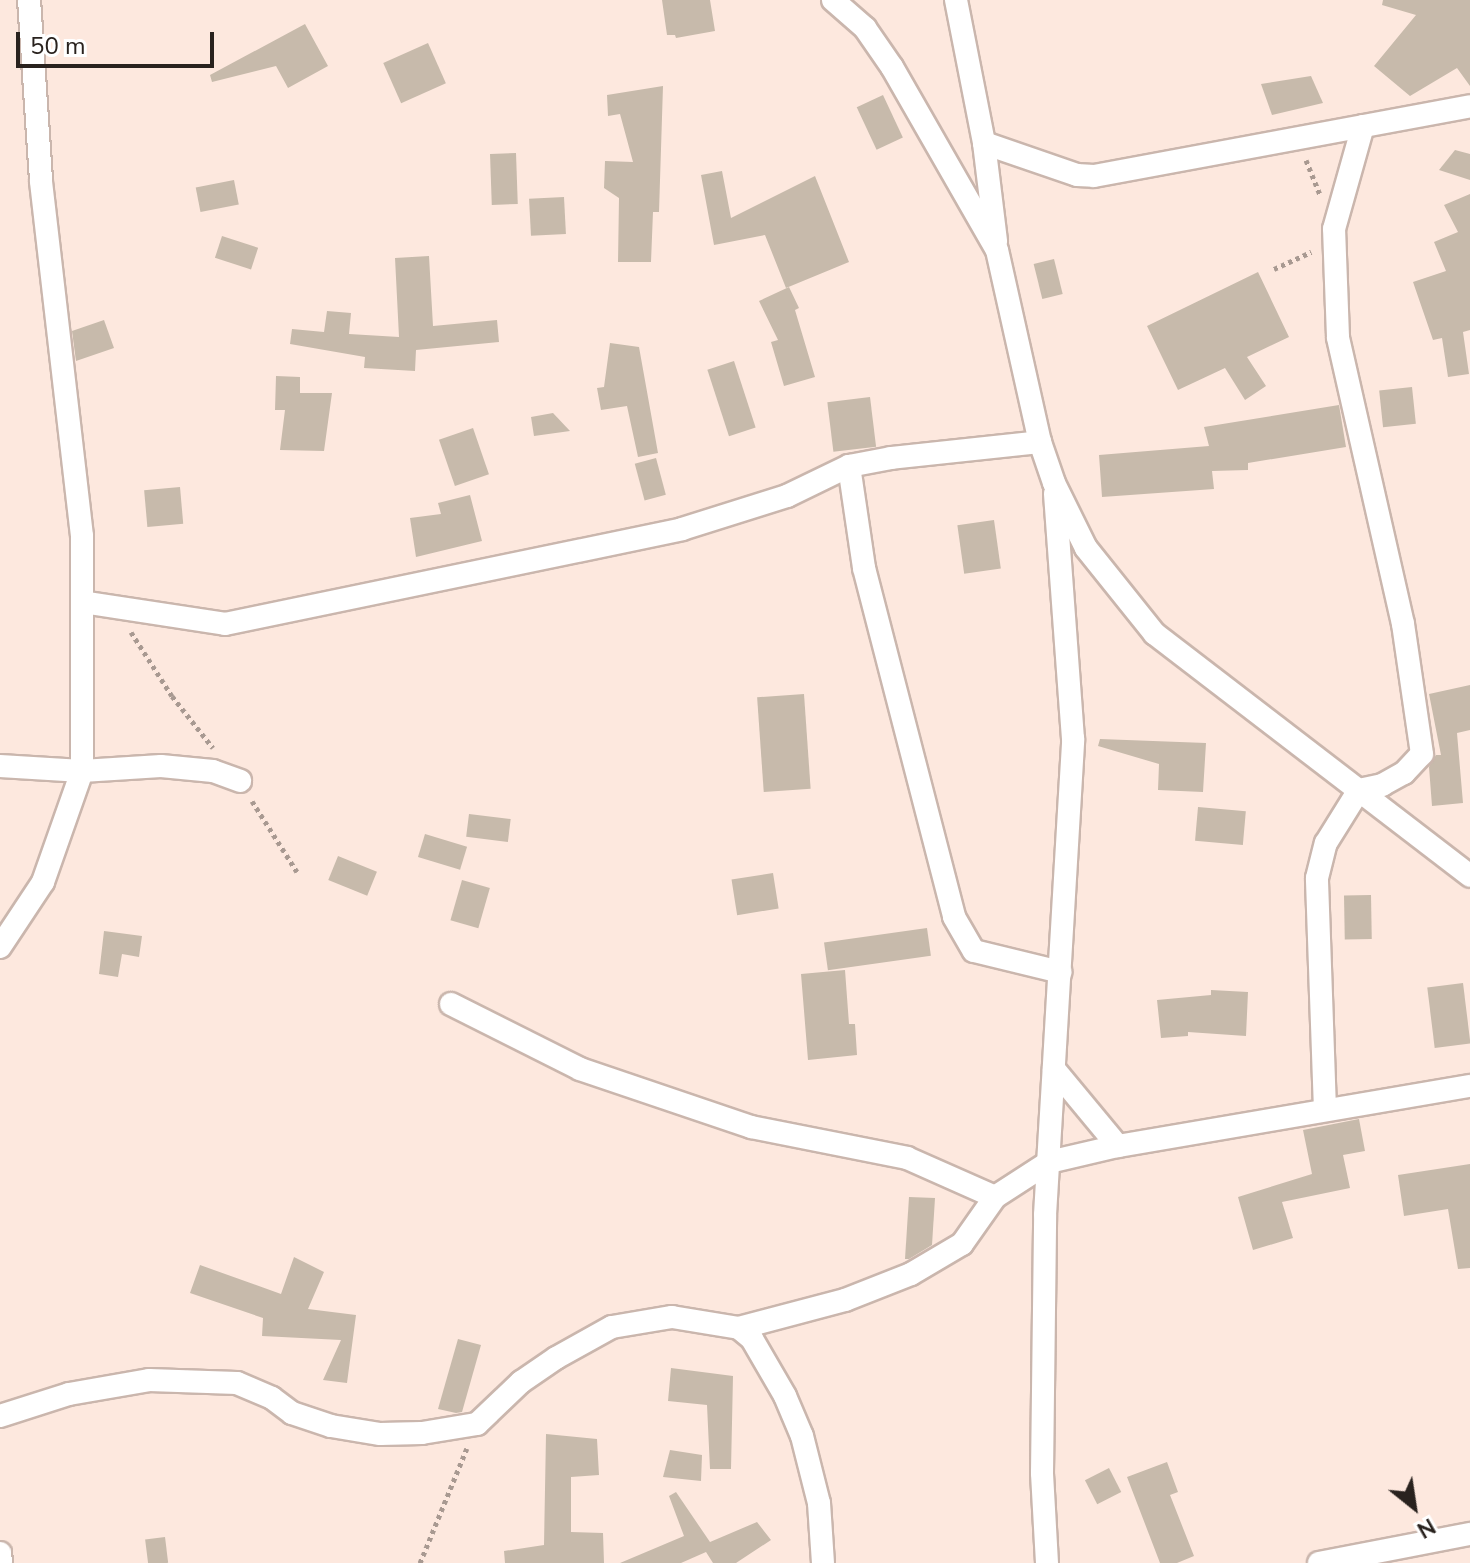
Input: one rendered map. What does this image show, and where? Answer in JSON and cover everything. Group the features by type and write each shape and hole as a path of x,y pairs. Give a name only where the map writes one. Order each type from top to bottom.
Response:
{"street":[{"path":"0,947 43,882 82,771 82,536 41,180 29,0"},
{"path":"833,0 865,28 892,67 997,250"},
{"path":"956,0 984,143 997,250 1040,442 1054,483 1086,548 1155,634 1470,876"},
{"path":"984,143 1077,175 1094,176 1470,106"},
{"path":"1325,1110 1317,878 1326,843 1359,790 1382,785 1404,773 1422,754 1403,624 1338,337 1334,236 1363,126"},
{"path":"82,602 225,624 682,529 787,496 849,466 891,458 1040,442"},
{"path":"849,466 856,496 864,568 954,917 974,951 1060,972"},
{"path":"1047,1563 1042,1473 1049,1162 1073,739 1054,483"},
{"path":"0,766 82,771 161,766 213,771 240,781"},
{"path":"451,1004 580,1069 751,1127 907,1158 995,1197"},
{"path":"1054,1069 1118,1146"},
{"path":"0,1416 69,1394 149,1380 237,1383 272,1398 292,1413 331,1426 380,1434 477,1424 521,1382 556,1358 612,1327 672,1317 739,1328 845,1300 911,1274 962,1244 995,1197 1049,1162 1118,1146 1470,1086"},
{"path":"739,1328 759,1351 802,1436 819,1503 823,1563"},
{"path":"1319,1563 1470,1534"},
{"path":"0,1553 1,1563"}],"path":[{"path":"1274,269 1334,236 1297,139"},
{"path":"116,608 172,696 240,781 297,872"},
{"path":"420,1563 477,1424"}],"building":[{"path":"662,0 710,0 715,31 676,38 675,35 667,35"},
{"path":"1383,0 1470,0 1470,86 1457,68 1410,96 1374,66 1416,15 1382,5"},
{"path":"305,24 328,66 288,88 276,66 212,82 210,75"},
{"path":"428,43 446,83 401,103 383,63"},
{"path":"1311,76 1323,103 1272,115 1261,84"},
{"path":"663,86 659,212 653,212 651,262 618,262 619,198 604,188 605,161 633,162 620,114 608,116 607,95"},
{"path":"883,95 903,138 877,150 857,107"},
{"path":"1455,150 1470,154 1470,180 1439,170"},
{"path":"516,153 518,204 492,205 490,154"},
{"path":"722,171 731,218 815,176 849,262 786,288 765,235 714,245 701,175"},
{"path":"234,180 239,205 200,212 196,187"},
{"path":"1470,194 1470,330 1463,332 1469,374 1448,377 1442,338 1433,340 1413,282 1446,271 1434,242 1458,232 1444,205"},
{"path":"564,197 566,234 531,236 529,199"},
{"path":"222,236 258,248 251,270 215,258"},
{"path":"429,256 433,326 497,320 499,342 416,350 415,371 364,368 365,357 290,344 292,329 324,332 327,311 351,313 349,334 399,337 395,258"},
{"path":"1054,259 1063,294 1042,299 1034,264"},
{"path":"1258,272 1289,337 1247,357 1266,386 1245,400 1225,368 1178,390 1147,326"},
{"path":"789,287 799,308 795,310 815,377 784,386 771,342 778,340 759,301"},
{"path":"104,320 114,348 76,361 72,331"},
{"path":"610,343 639,347 658,453 638,457 627,406 601,410 597,388 604,387"},
{"path":"734,361 756,428 729,436 707,370"},
{"path":"276,376 300,377 300,393 332,393 324,451 280,450 285,410 275,410"},
{"path":"1412,387 1416,424 1383,427 1379,390"},
{"path":"870,397 876,447 833,452 827,402"},
{"path":"1339,405 1346,447 1248,463 1248,470 1212,471 1214,489 1102,497 1099,455 1209,446 1204,427"},
{"path":"553,413 570,431 534,436 531,417"},
{"path":"473,428 489,474 455,486 439,440"},
{"path":"656,458 666,495 645,500 635,464"},
{"path":"180,487 183,524 147,527 144,490"},
{"path":"470,495 482,541 416,557 410,518 441,514 438,503"},
{"path":"994,520 1001,569 964,574 957,525"},
{"path":"1470,685 1470,730 1457,733 1463,803 1432,806 1429,767 1436,755 1441,755 1429,694"},
{"path":"804,694 811,789 764,792 757,697"},
{"path":"1100,739 1206,743 1203,792 1158,790 1159,764 1098,746"},
{"path":"1198,807 1246,811 1243,845 1195,841"},
{"path":"469,814 511,819 508,842 466,837"},
{"path":"425,834 467,847 460,870 418,857"},
{"path":"338,856 377,872 367,896 328,880"},
{"path":"773,873 779,909 737,915 732,880"},
{"path":"462,880 490,888 478,928 450,920"},
{"path":"1344,895 1371,895 1372,939 1345,939"},
{"path":"927,928 931,956 828,970 824,942"},
{"path":"104,931 142,936 139,957 122,954 118,977 99,974"},
{"path":"845,970 849,1024 855,1024 857,1055 808,1060 801,974"},
{"path":"1463,983 1470,1044 1435,1048 1427,987"},
{"path":"1211,990 1248,992 1246,1036 1188,1032 1188,1036 1161,1038 1157,1000 1211,995"},
{"path":"1359,1119 1365,1151 1343,1155 1350,1188 1282,1202 1293,1238 1253,1250 1238,1197 1312,1174 1303,1130"},
{"path":"1470,1164 1470,1268 1458,1269 1448,1209 1404,1216 1398,1175"},
{"path":"909,1197 935,1198 932,1245 905,1259"},
{"path":"294,1257 324,1272 308,1309 356,1315 347,1383 323,1380 341,1340 262,1336 263,1318 190,1293 200,1265 281,1294"},
{"path":"458,1339 481,1345 462,1412 456,1413 438,1409"},
{"path":"671,1368 733,1376 731,1469 710,1469 707,1405 668,1401"},
{"path":"546,1434 597,1439 599,1475 571,1477 571,1532 603,1533 604,1563 505,1563 504,1551 544,1545"},
{"path":"670,1450 702,1455 701,1481 663,1477"},
{"path":"1167,1462 1178,1492 1170,1495 1194,1556 1177,1563 1160,1563 1127,1477"},
{"path":"1109,1468 1121,1492 1097,1504 1085,1480"},
{"path":"676,1492 710,1542 757,1522 771,1540 736,1563 713,1563 706,1552 681,1563 620,1563 684,1536 669,1496"},
{"path":"165,1537 168,1563 148,1563 145,1539"}]}
